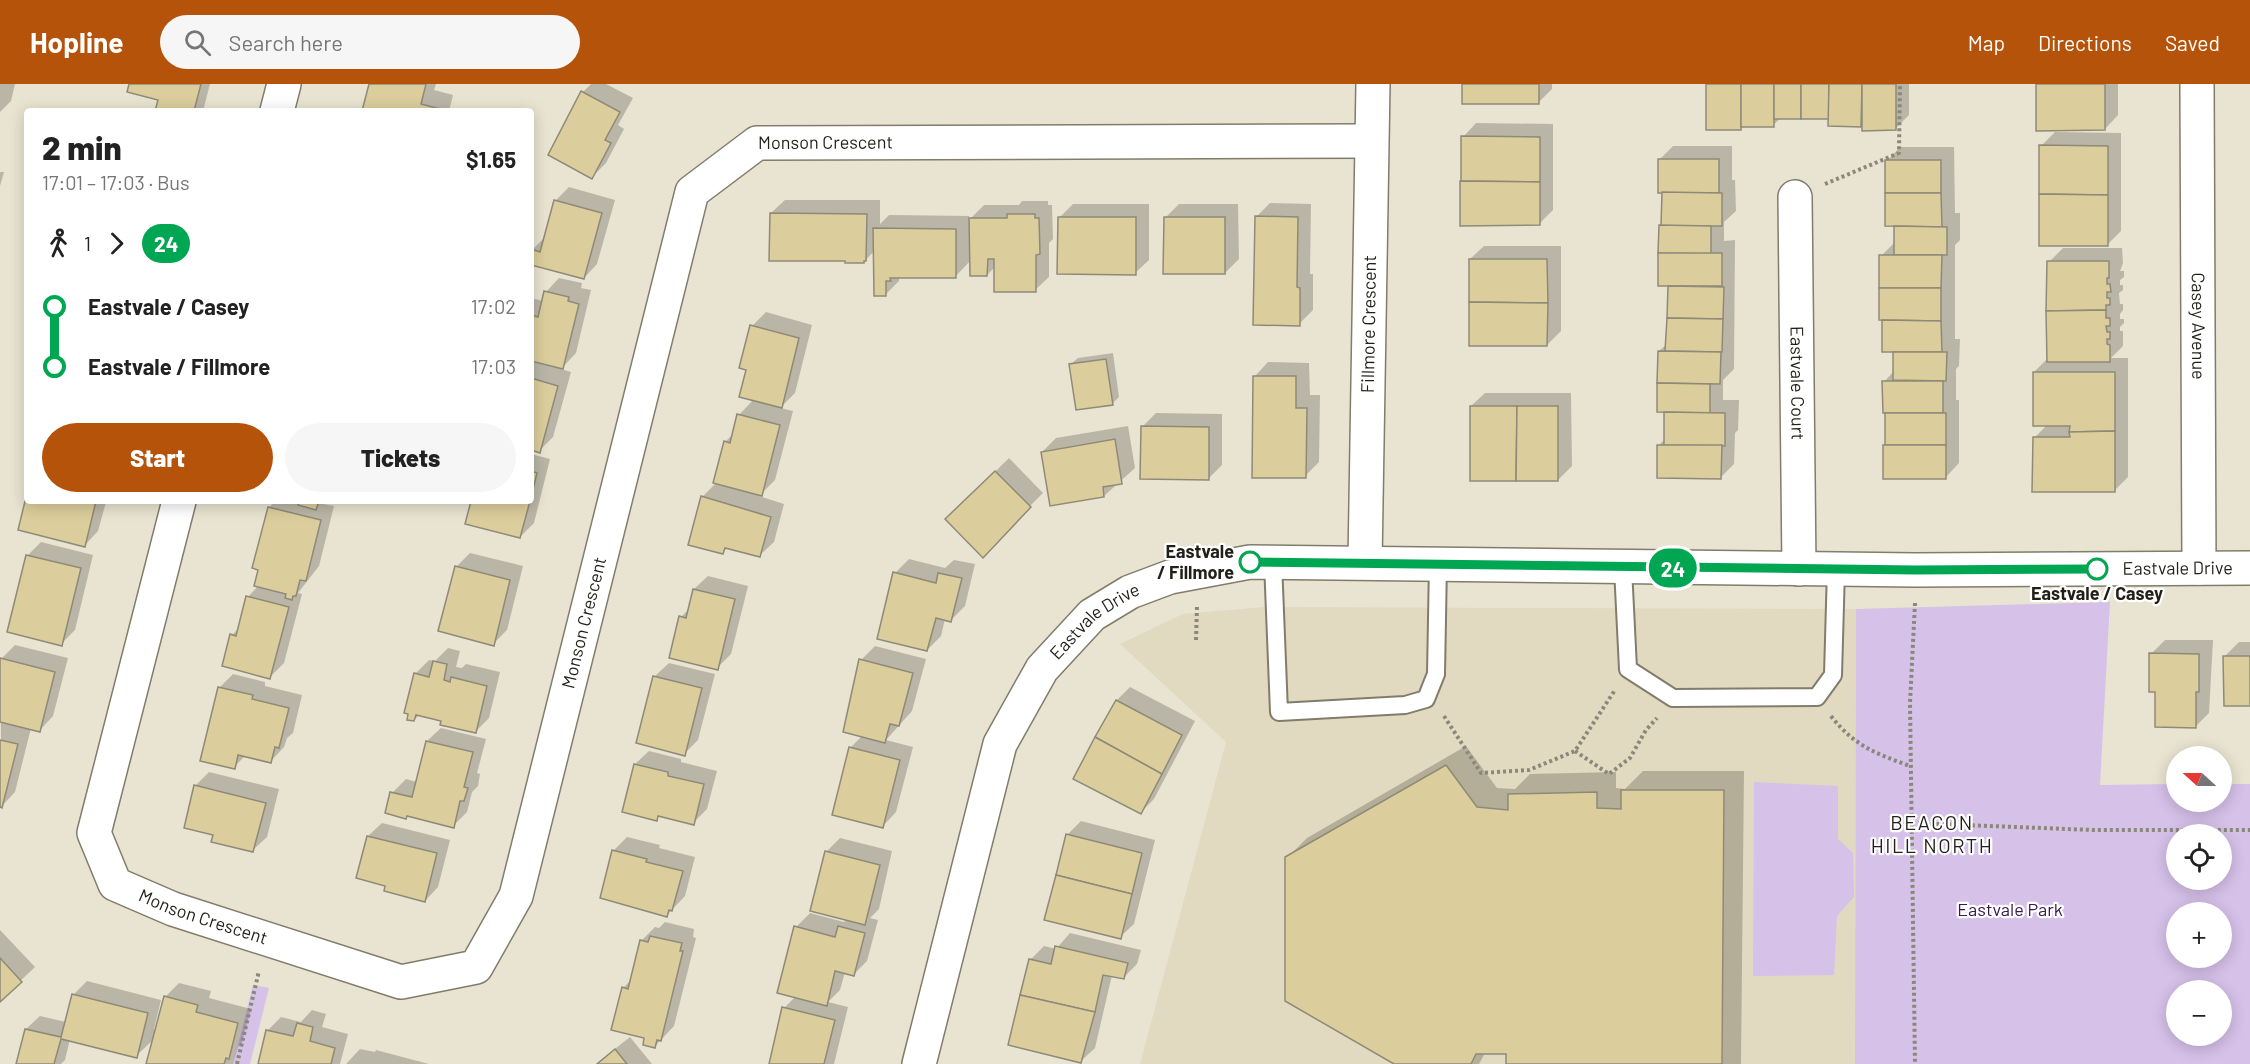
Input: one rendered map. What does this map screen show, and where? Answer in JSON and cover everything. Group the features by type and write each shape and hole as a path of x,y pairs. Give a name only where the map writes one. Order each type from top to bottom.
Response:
{"street":[{"path":"278,108 284,84"},
{"name":"Fillmore Crescent","path":"1365,562 1372,84"},
{"name":"Casey Avenue","path":"2197,84 2199,568"},
{"name":"Monson Crescent","path":"178,504 94,833 115,884 172,909 401,982 476,967 516,896 692,192 757,143 1371,141"},
{"name":"Eastvale Court","path":"1795,197 1799,569"},
{"name":"Eastvale Drive","path":"919,1064 1000,744 1042,669 1092,615 1130,592 1170,577 1250,562 1916,570 2250,568"}],"lane":[{"path":"1274,562 1279,712 1405,705 1426,699 1436,674 1438,563"},
{"path":"1623,568 1628,669 1673,698 1817,697 1833,675 1836,569"}],"path":[{"path":"1795,197 1899,153 1900,84"},
{"path":"1915,1064 1910,703 1916,570"},
{"path":"1196,640 1197,606"},
{"path":"1426,699 1444,715 1481,772 1529,770 1575,751 1628,669"},
{"path":"1817,697 1841,729 1869,751 1910,766"},
{"path":"1575,751 1610,774 1630,758 1646,730 1673,698"},
{"path":"1912,824 2092,830 2250,830"},
{"path":"237,1064 267,939"}],"shaded area":[{"path":"1264,607 1856,609 1855,1064 1140,1064 1226,742 1120,644 1183,614"}],"green space":[{"name":"Eastvale Park","path":"2110,602 2100,785 2166,784 2166,812 2232,812 2232,784 2250,784 2250,1064 1855,1064 1856,609"},
{"path":"1754,782 1838,786 1838,839 1853,853 1854,897 1837,916 1834,975 1753,976"},
{"path":"253,985 269,988 250,1064 233,1064"}],"building":[{"path":"129,84 201,84 195,108 156,108 158,100 127,92"},
{"path":"369,84 426,84 421,104 436,108 363,108"},
{"path":"1462,84 1539,84 1539,104 1462,104"},
{"path":"1706,84 1741,84 1741,130 1706,130"},
{"path":"1741,84 1774,84 1774,127 1741,127"},
{"path":"1774,84 1801,84 1801,119 1774,119"},
{"path":"1801,84 1829,84 1829,119 1801,119"},
{"path":"1829,84 1862,84 1861,127 1828,126"},
{"path":"1862,84 1896,84 1896,130 1862,131"},
{"path":"2036,84 2105,84 2105,130 2036,131"},
{"path":"581,91 620,112 605,140 611,143 592,179 548,155"},
{"path":"1461,136 1540,137 1540,182 1461,181"},
{"path":"2039,145 2108,146 2108,195 2039,194"},
{"path":"1658,159 1719,159 1719,193 1658,193"},
{"path":"1885,160 1941,160 1941,193 1885,193"},
{"path":"1460,181 1540,182 1540,225 1460,226"},
{"path":"1662,192 1722,193 1722,226 1661,226"},
{"path":"1885,193 1941,193 1942,227 1885,226"},
{"path":"2039,194 2108,195 2108,246 2039,246"},
{"path":"554,200 602,213 584,279 534,266 534,250 540,252"},
{"path":"770,213 867,214 866,261 864,263 845,263 845,261 769,261"},
{"path":"1007,214 1035,214 1035,218 1039,218 1040,254 1036,255 1036,292 994,292 994,259 988,259 987,276 970,276 969,218 1007,218"},
{"path":"1255,216 1298,217 1297,287 1300,288 1300,326 1253,325"},
{"path":"1058,217 1136,217 1136,275 1057,274"},
{"path":"1164,217 1225,217 1225,274 1163,274"},
{"path":"1659,225 1711,226 1711,254 1658,253"},
{"path":"1894,226 1947,227 1947,255 1894,255"},
{"path":"873,228 956,229 956,278 890,278 891,281 886,281 886,296 874,296"},
{"path":"1658,253 1722,253 1722,286 1658,286"},
{"path":"1879,255 1942,255 1941,288 1879,288"},
{"path":"1469,259 1547,259 1548,303 1469,302"},
{"path":"2047,261 2109,261 2107,284 2110,284 2111,292 2107,292 2107,298 2110,298 2110,305 2106,305 2106,310 2046,311"},
{"path":"1668,286 1724,287 1723,319 1667,318"},
{"path":"1879,288 1941,288 1941,321 1879,320"},
{"path":"544,291 569,297 568,301 579,304 563,369 534,362 534,316 538,317"},
{"path":"1469,302 1548,303 1547,346 1469,346"},
{"path":"2106,310 2106,318 2110,318 2110,326 2106,326 2107,332 2110,332 2107,344 2110,345 2110,362 2047,362 2046,311"},
{"path":"1667,318 1723,319 1722,352 1665,351"},
{"path":"1882,320 1941,321 1942,352 1882,352"},
{"path":"750,325 799,338 782,408 739,397 746,370 739,368"},
{"path":"1658,351 1721,352 1720,384 1657,383"},
{"path":"1893,352 1947,352 1946,381 1893,380"},
{"path":"1106,359 1113,405 1076,410 1069,364"},
{"path":"2033,372 2115,372 2115,431 2069,432 2070,426 2033,426"},
{"path":"1253,376 1296,376 1296,408 1307,408 1306,478 1252,478"},
{"path":"534,379 558,386 540,453 534,451"},
{"path":"1882,381 1943,381 1943,413 1883,413"},
{"path":"1657,383 1710,384 1710,413 1657,412"},
{"path":"1470,406 1517,406 1516,481 1470,481"},
{"path":"1517,406 1558,406 1558,481 1516,481"},
{"path":"1664,412 1725,413 1725,446 1664,445"},
{"path":"1885,413 1946,413 1946,445 1885,445"},
{"path":"737,414 780,425 762,496 713,483 724,441 730,443"},
{"path":"1141,426 1209,427 1209,480 1140,479"},
{"path":"2115,431 2115,492 2032,492 2033,437 2070,437 2069,432"},
{"path":"1115,439 1122,484 1103,487 1104,497 1050,506 1041,452"},
{"path":"1657,445 1722,445 1721,479 1657,478"},
{"path":"1883,445 1946,445 1946,479 1883,479"},
{"path":"995,471 1031,507 983,558 945,519"},
{"path":"701,496 771,517 760,557 725,548 723,554 688,545"},
{"path":"24,504 95,504 85,547 18,530"},
{"path":"298,504 318,504 316,510"},
{"path":"470,504 529,504 520,538 465,524"},
{"path":"268,507 321,520 306,581 300,580 296,596 293,596 292,600 285,598 286,594 254,586 258,570 252,568"},
{"path":"26,555 81,568 62,646 7,632"},
{"path":"455,566 510,580 494,646 438,631"},
{"path":"893,572 936,583 938,573 962,578 951,622 936,618 927,651 877,639"},
{"path":"693,589 735,599 718,670 669,658 679,616 686,618"},
{"path":"246,596 289,607 270,679 222,666 230,634 236,636"},
{"path":"2149,653 2199,654 2196,728 2155,727 2155,692 2149,692"},
{"path":"2223,656 2250,656 2250,706 2224,706"},
{"path":"0,658 55,672 40,732 0,722"},
{"path":"859,659 913,673 899,726 890,724 885,743 843,732"},
{"path":"433,661 447,664 444,680 450,682 451,677 487,686 476,733 440,725 441,721 416,715 414,721 407,720 408,714 404,713 414,673 429,677"},
{"path":"653,676 702,688 685,756 636,743"},
{"path":"218,687 253,695 252,699 289,708 279,748 275,747 271,763 238,755 235,769 200,761"},
{"path":"1116,700 1182,735 1162,774 1095,737"},
{"path":"1095,737 1162,774 1141,814 1073,779"},
{"path":"0,740 18,744 2,808 0,807"},
{"path":"426,741 473,752 464,787 468,788 464,801 460,801 454,828 385,813 390,792 412,797"},
{"path":"849,747 900,760 883,828 832,815"},
{"path":"634,764 668,772 668,776 704,784 694,825 658,816 657,821 622,812"},
{"path":"1446,765 1477,807 1508,810 1508,794 1597,792 1597,808 1621,809 1621,790 1724,790 1722,1064 1506,1064 1506,1054 1476,1054 1471,1064 1394,1064 1285,1001 1285,857"},
{"path":"194,785 266,803 253,852 211,842 213,835 184,828"},
{"path":"1066,834 1142,853 1132,894 1056,875"},
{"path":"367,836 437,853 425,902 384,891 385,886 356,878"},
{"path":"612,850 647,859 646,862 683,871 672,911 669,910 667,917 600,898"},
{"path":"825,851 880,865 865,925 810,911"},
{"path":"1056,875 1132,894 1121,939 1044,920"},
{"path":"794,926 835,937 838,926 865,933 854,976 835,971 827,1006 777,993"},
{"path":"650,936 682,943 680,951 683,951 661,1041 657,1040 655,1048 643,1045 644,1038 611,1030 622,987 628,989 640,940 648,942"},
{"path":"1055,946 1128,963 1124,979 1103,975 1095,1012 1020,995 1029,959 1051,964"},
{"path":"0,958 22,982 0,1002"},
{"path":"72,994 148,1013 137,1058 61,1039 54,1064 16,1064 25,1029 61,1037"},
{"path":"1020,995 1095,1012 1081,1063 1008,1045"},
{"path":"164,996 198,1005 196,1012 238,1023 229,1059 226,1058 224,1064 146,1064"},
{"path":"782,1007 835,1020 824,1064 769,1064"},
{"path":"297,1023 313,1027 310,1041 335,1048 331,1064 258,1064 266,1030 293,1036"},
{"path":"615,1049 627,1064 597,1064"}],"bus line":[{"name":"24","path":"1250,562 1497,564 1623,568 2097,569"}],"place":[{"name":"Eastvale / Fillmore","path":"1250,562"},
{"name":"Eastvale / Casey","path":"2097,569"}],"district":[{"name":"BEACON HILL NORTH","path":"1932,834"}]}
